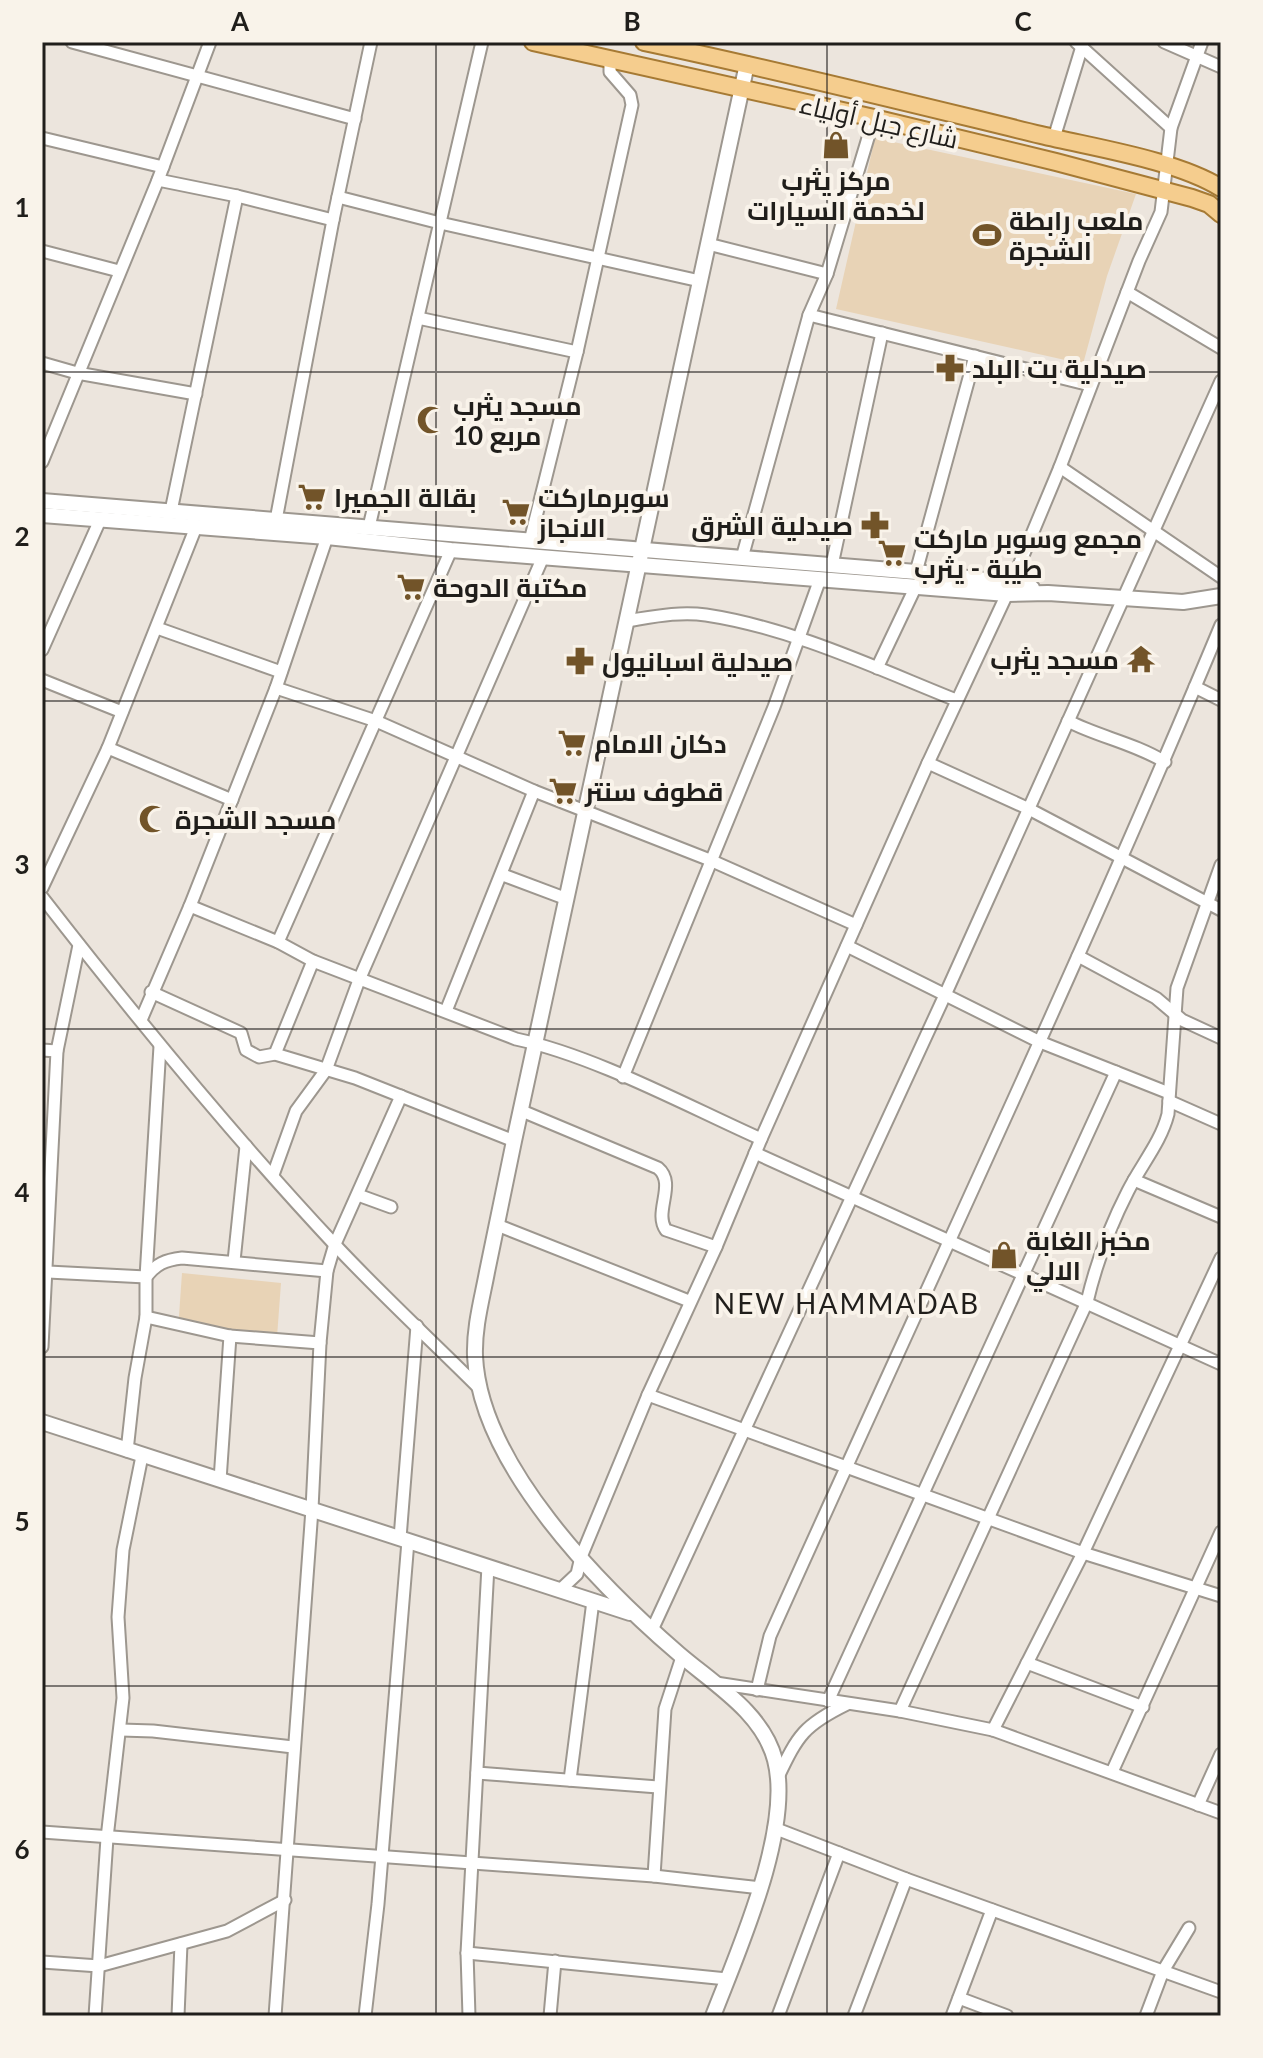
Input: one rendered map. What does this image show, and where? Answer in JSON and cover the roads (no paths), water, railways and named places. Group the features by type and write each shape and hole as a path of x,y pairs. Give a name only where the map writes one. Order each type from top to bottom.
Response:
{"main road":[{"name":"شارع جبل أولياء","path":"533,42 1056,162 1209,204 1221,214"},
{"name":"شارع جبل أولياء","path":"644,42 1164,165 1201,176 1221,188"}],"street":[{"path":"72,42 355,119"},
{"path":"42,462 158,180 210,42"},
{"path":"276,520 333,220 371,42"},
{"path":"369,527 482,42"},
{"path":"1164,42 1221,67"},
{"path":"560,1590 577,1574 581,1557 689,1301 716,1247 956,700 1009,589 1060,467 1161,212 1165,191 1164,165 1171,128 1202,42"},
{"path":"1054,138 1080,44 1171,128"},
{"path":"530,541 599,258 632,105 630,95 610,72 610,60"},
{"path":"713,2016 761,1888 774,1828 778,1777 775,1760 762,1729 634,1614 543,1511 513,1467 491,1422 480,1389 475,1359 476,1332 514,1141 747,64"},
{"path":"742,558 809,315 827,274 874,118"},
{"path":"42,138 163,167"},
{"path":"158,180 333,220"},
{"path":"171,511 237,196"},
{"path":"338,197 700,281"},
{"path":"708,244 827,274"},
{"path":"42,251 119,271"},
{"path":"1127,292 1221,348"},
{"path":"809,315 1090,385"},
{"path":"418,318 577,352"},
{"path":"832,565 882,333"},
{"path":"877,668 916,579 975,356"},
{"path":"42,363 77,373 196,394"},
{"path":"652,1630 945,995 1221,381"},
{"path":"1060,467 1221,577"},
{"path":"42,501 530,541 820,579 916,579"},
{"path":"42,515 543,557 742,558 832,565 916,579 1048,593 1183,602 1221,596"},
{"path":"42,650 100,520"},
{"path":"42,888 108,748 196,527"},
{"path":"141,1020 190,906 276,688 327,537"},
{"path":"278,942 451,550"},
{"path":"273,1175 296,1111 326,1070 359,980 543,557"},
{"path":"623,1077 774,707 820,579"},
{"path":"626,621 669,615 704,615 797,639 956,700"},
{"path":"757,1690 770,1636 1165,762 1221,625"},
{"path":"157,628 281,672"},
{"path":"42,680 122,712"},
{"path":"1195,687 1221,700"},
{"path":"276,688 376,721 534,791 710,860 856,925"},
{"path":"1068,721 1092,734 1149,752 1165,762"},
{"path":"108,748 232,800"},
{"path":"928,763 1027,808 1221,910"},
{"path":"446,1011 503,875 534,791"},
{"path":"900,1711 1087,1302 1099,1259 1134,1180 1162,1132 1169,1097 1178,981 1221,865"},
{"path":"503,875 567,899"},
{"path":"42,897 160,1046 246,1146 335,1244 480,1389"},
{"path":"190,906 359,980 623,1077 761,1139"},
{"path":"42,1347 57,1051 79,945"},
{"path":"847,946 1040,1042 1116,1072 1221,1124"},
{"path":"1078,956 1156,998 1186,1022 1221,1038"},
{"path":"275,1054 313,961"},
{"path":"151,992 241,1033 246,1050 259,1057 275,1054 355,1078 514,1141"},
{"path":"127,1451 146,1317 160,1046"},
{"path":"42,1050 57,1051"},
{"path":"828,1701 1116,1072"},
{"path":"275,2016 327,1271 335,1244 401,1096"},
{"path":"522,1111 658,1168 664,1173 666,1181 662,1226 716,1247"},
{"path":"234,1261 246,1146"},
{"path":"755,1153 1221,1364"},
{"path":"1134,1180 1221,1217"},
{"path":"358,1195 391,1207"},
{"path":"497,1225 689,1301"},
{"path":"46,1279 146,1277 155,1266 166,1260 182,1258 327,1271"},
{"path":"993,1730 1083,1553 1221,1258"},
{"path":"146,1317 230,1336 320,1343"},
{"path":"365,2016 382,1858 417,1326"},
{"path":"220,1480 230,1336"},
{"path":"648,1395 1083,1553 1221,1596"},
{"path":"42,1422 634,1614"},
{"path":"95,2016 107,1838 121,1730 123,1688 118,1617 123,1550 142,1456"},
{"path":"1112,1772 1221,1532"},
{"path":"469,2016 467,1953 488,1566"},
{"path":"570,1780 593,1601"},
{"path":"654,1876 665,1709 682,1657"},
{"path":"1027,1663 1143,1707"},
{"path":"714,1683 900,1711 993,1730 1221,1813"},
{"path":"778,1777 805,1729 847,1703"},
{"path":"121,1730 293,1747"},
{"path":"1198,1805 1221,1754"},
{"path":"477,1773 658,1787"},
{"path":"774,1828 906,1879 1221,1992"},
{"path":"42,1832 654,1876 761,1888"},
{"path":"778,2016 839,1853"},
{"path":"854,2016 906,1879"},
{"path":"42,1962 99,1966 227,1931 285,1900"},
{"path":"952,2016 992,1910"},
{"path":"1146,2016 1163,1971 1189,1928"},
{"path":"178,2016 181,1944"},
{"path":"467,1953 727,1979"},
{"path":"550,2016 555,1961"},
{"path":"959,1998 1007,2016"}],"place":[{"name":"مركز يثرب لخدمة السيارات","path":"836,145"},
{"name":"ملعب رابطة الشجرة","path":"987,235"},
{"name":"صيدلية بت البلد","path":"950,368"},
{"name":"مسجد يثرب مربع 10","path":"431,420"},
{"name":"بقالة الجميرا","path":"312,497"},
{"name":"سوبرماركت الانجاز","path":"516,512"},
{"name":"صيدلية الشرق","path":"875,525"},
{"name":"مجمع وسوبر ماركت طيبة - يثرب","path":"892,553"},
{"name":"مكتبة الدوحة","path":"411,587"},
{"name":"مسجد يثرب","path":"1141,659"},
{"name":"صيدلية اسبانيول","path":"580,661"},
{"name":"دكان الامام","path":"572,743"},
{"name":"قطوف سنتر","path":"563,791"},
{"name":"مسجد الشجرة","path":"153,819"},
{"name":"مخبز الغابة الالي","path":"1004,1255"}],"district":[{"name":"NEW HAMMADAB","path":"847,1303"}]}
